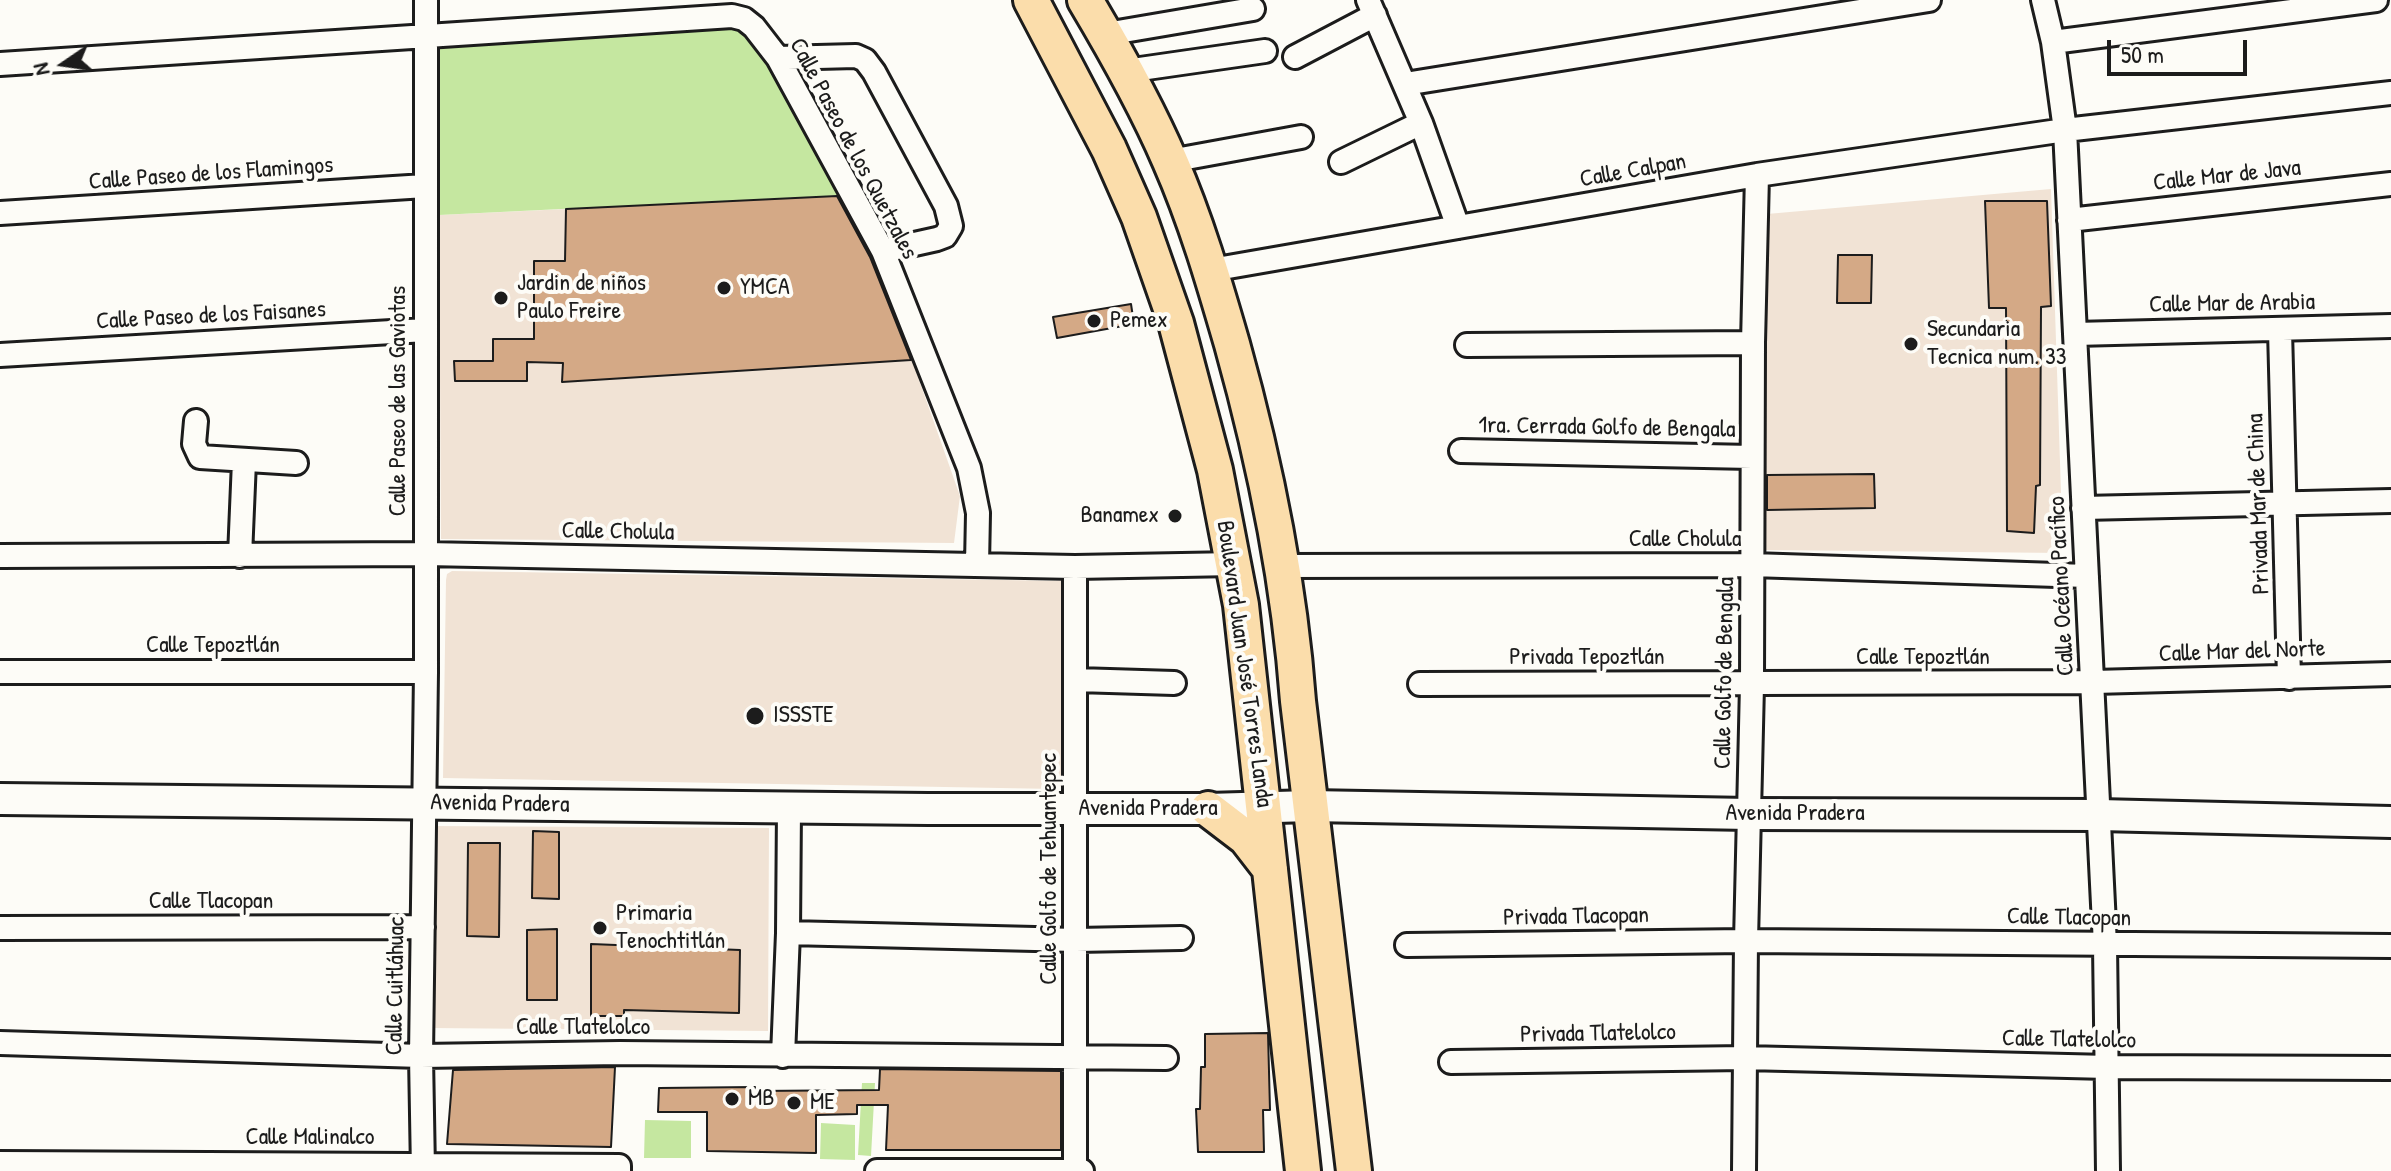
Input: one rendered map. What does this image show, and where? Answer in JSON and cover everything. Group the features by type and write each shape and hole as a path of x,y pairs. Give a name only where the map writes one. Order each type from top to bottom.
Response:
{"main road":[{"name":"Boulevard Juan José Torres Landa","path":"1031,0 1109,149 1139,217 1164,287 1215,470 1235,564 1261,770 1303,1171"},
{"name":"Boulevard Juan José Torres Landa","path":"1085,0 1126,71 1170,161 1211,270 1262,459 1284,566 1354,1171"},
{"path":"1208,809 1246,838 1270,869"}],"street":[{"name":"Calle Paseo de las Gaviotas","path":"424,802 426,0"},
{"path":"1405,84 1929,0"},
{"name":"Calle Océano Pacífico","path":"2043,0 2053,42 2065,130 2105,945 2108,1171"},
{"path":"2053,42 2376,0"},
{"path":"1295,57 1372,8 1421,123 1458,227"},
{"path":"1106,34 1253,9"},
{"name":"Calle Paseo de los Quetzales","path":"0,64 732,16 744,19 778,58 883,251 969,468 978,513 977,565"},
{"path":"1126,71 1265,51"},
{"path":"778,58 845,54 865,60 874,72 946,206 951,226 945,236 937,239 883,251"},
{"name":"Calle Calpan","path":"1211,270 1757,175 2065,130 2391,93"},
{"path":"1341,162 1421,123"},
{"path":"1170,161 1301,137"},
{"name":"Calle Golfo de Bengala","path":"1744,1171 1757,175"},
{"name":"Calle Mar de Java","path":"2069,220 2391,184"},
{"name":"Calle Paseo de los Flamingos","path":"0,213 425,186"},
{"name":"Calle Mar de Arabia","path":"2075,334 2391,326"},
{"name":"Calle Paseo de los Faisanes","path":"0,355 426,330"},
{"name":"Privada Mar de China","path":"2280,330 2289,678"},
{"path":"1467,345 1753,343"},
{"path":"196,421 194,444 200,457 296,463"},
{"name":"1ra. Cerrada Golfo de Bengala","path":"1461,451 1752,457"},
{"path":"240,556 244,461"},
{"path":"2083,508 2391,501"},
{"name":"Calle Cholula","path":"0,556 426,554 1075,567 1235,564"},
{"name":"Calle Cholula","path":"1284,566 1752,565 2087,576"},
{"name":"Calle Golfo de Tehuantepec","path":"1075,567 1075,1171"},
{"name":"Calle Tepoztlán","path":"0,672 426,672"},
{"name":"Calle Mar del Norte","path":"2094,682 2391,674"},
{"path":"1077,680 1174,683"},
{"name":"Calle Tepoztlán","path":"1752,685 2094,682"},
{"name":"Privada Tepoztlán","path":"1420,684 1752,685"},
{"name":"Avenida Pradera","path":"0,799 789,808 1208,809 1310,806 1749,814 2099,815 2391,822"},
{"name":"Calle Cuitláhuac","path":"423,1168 424,802"},
{"path":"783,1056 789,808"},
{"name":"Calle Tlacopan","path":"0,928 423,927"},
{"path":"788,933 1076,940 1181,938"},
{"name":"Calle Tlacopan","path":"1746,941 2391,946"},
{"name":"Privada Tlacopan","path":"1407,945 1746,941"},
{"name":"Calle Tlatelolco","path":"0,1043 421,1056 620,1053 1166,1058"},
{"name":"Calle Tlatelolco","path":"1745,1058 2108,1067 2391,1068"},
{"name":"Privada Tlatelolco","path":"1451,1062 1745,1058"},
{"name":"Calle Malinalco","path":"0,1163 619,1169"},
{"path":"877,1170 1082,1171"}],"shaded area":[{"name":"Secundaria Tecnica num. 33","path":"2051,189 2063,553 1764,550 1767,214"},
{"path":"566,209 563,382 912,360 960,496 954,543 441,539 439,215"},
{"name":"ISSSTE","path":"452,571 1065,581 1064,784 1056,789 443,778 446,580 447,574"},
{"name":"Primaria Tenochtitlán","path":"432,826 769,828 768,1031 431,1028"}],"green space":[{"path":"743,25 777,67 847,195 439,215 437,47"},
{"path":"862,1083 875,1083 871,1156 858,1155"},
{"path":"645,1120 691,1121 691,1158 644,1158"},
{"path":"821,1123 855,1125 855,1160 820,1159"}],"building":[{"name":"YMCA","path":"837,196 870,257 911,360 562,382 563,363 527,362 527,381 455,381 454,361 493,361 493,339 534,339 534,261 565,261 566,209"},
{"path":"1985,201 2047,201 2051,306 2041,307 2040,485 2036,486 2034,533 2007,531 2006,308 1989,308"},
{"path":"1838,255 1872,255 1871,303 1837,303"},
{"name":"Pemex","path":"1131,304 1134,324 1057,338 1053,317"},
{"path":"1874,474 1875,508 1767,510 1767,475"},
{"path":"533,831 559,832 559,899 532,898"},
{"path":"468,843 500,843 499,937 467,936"},
{"path":"557,929 557,1000 527,1000 527,930"},
{"path":"591,944 740,950 739,1013 624,1010 624,1016 591,1016"},
{"path":"1268,1033 1270,1110 1263,1110 1264,1152 1198,1152 1196,1109 1200,1109 1205,1034"},
{"path":"615,1067 611,1147 447,1144 453,1070"},
{"path":"880,1069 1061,1071 1061,1150 886,1150 888,1105 857,1105 857,1114 816,1115 816,1153 707,1151 707,1112 658,1112 659,1088 879,1090"}],"place":[{"name":"YMCA","path":"724,288"},
{"name":"Jardin de niños Paulo Freire","path":"501,298"},
{"name":"Pemex","path":"1094,321"},
{"name":"Secundaria Tecnica num. 33","path":"1911,344"},
{"name":"Banamex","path":"1175,516"},
{"name":"ISSSTE","path":"755,716"},
{"name":"Primaria Tenochtitlán","path":"600,928"},
{"name":"MB","path":"732,1099"},
{"name":"ME","path":"794,1103"}]}
